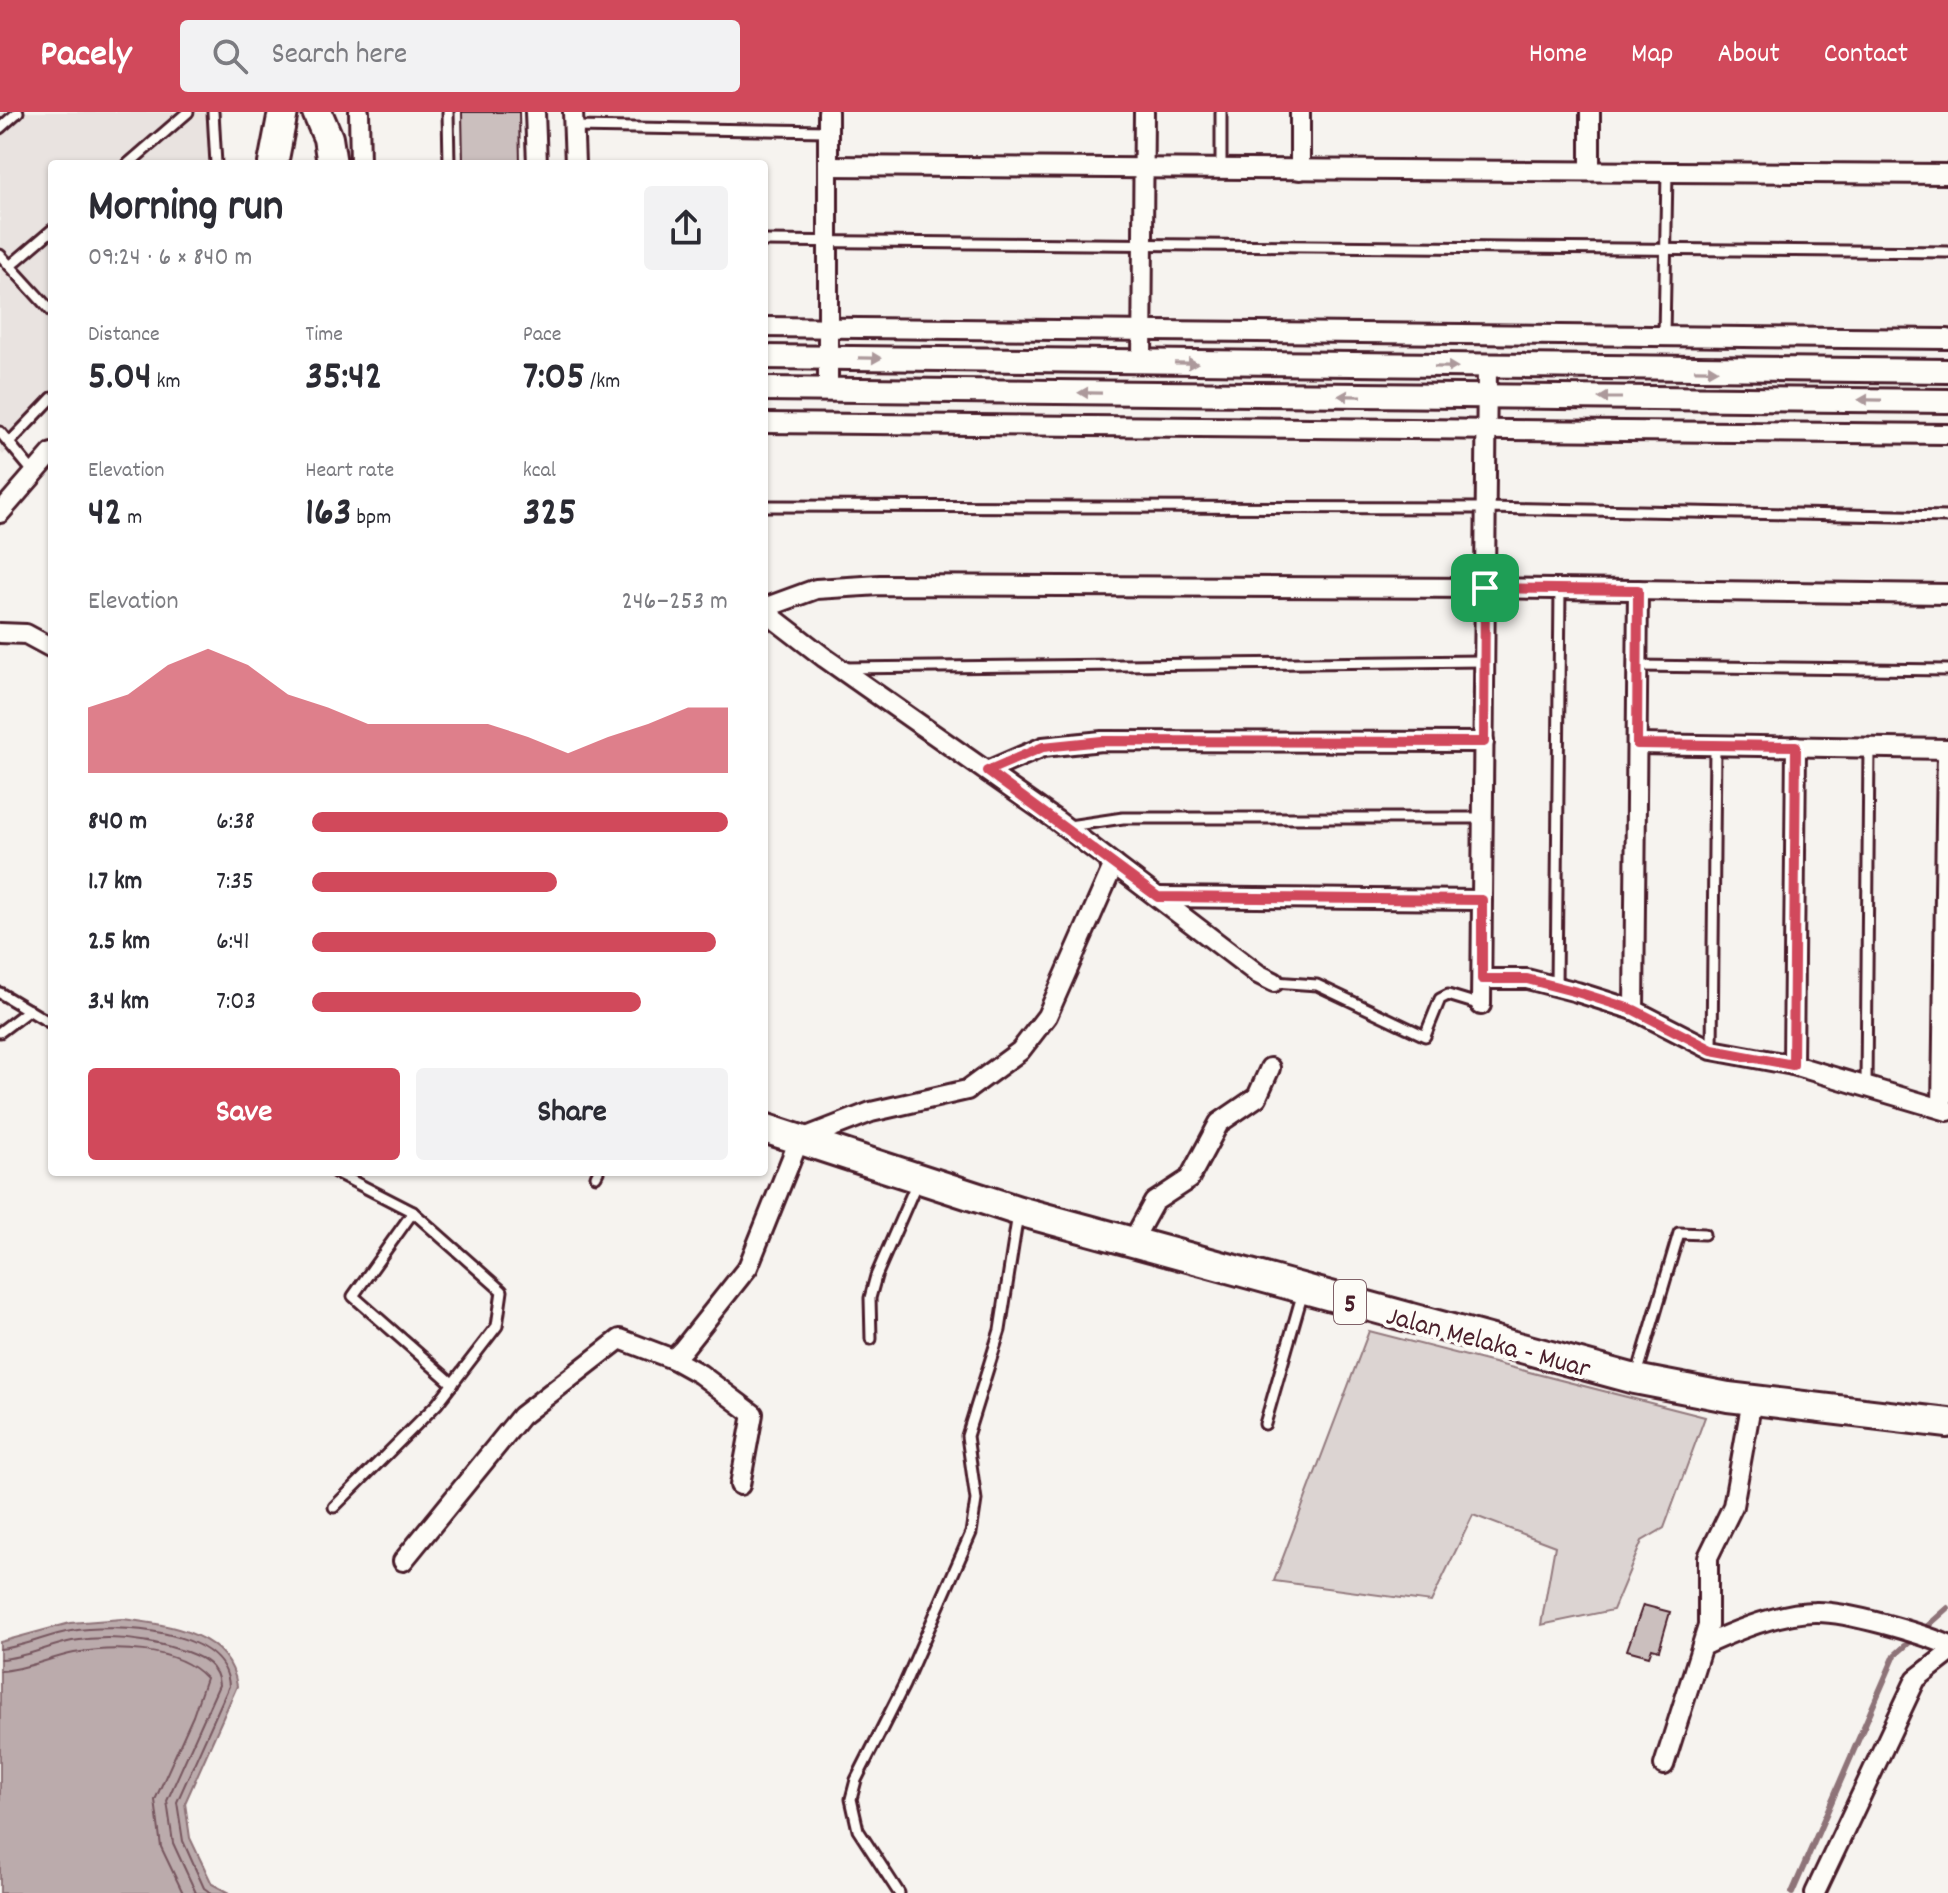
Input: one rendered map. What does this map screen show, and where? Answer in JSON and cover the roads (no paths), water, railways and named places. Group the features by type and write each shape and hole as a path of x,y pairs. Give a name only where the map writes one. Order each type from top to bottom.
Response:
{"main road":[{"path":"274,160 285,112"},
{"path":"285,112 286,160"},
{"path":"311,112 315,160"},
{"path":"317,112 328,138 331,160"},
{"name":"Jalan Melaka - Muar","path":"768,1129 1019,1211 1635,1379 1752,1400 1948,1423"}],"street":[{"path":"359,112 360,160"},
{"path":"535,112 537,160"},
{"path":"828,112 828,391"},
{"path":"1142,362 1144,112"},
{"path":"1300,112 1300,170"},
{"path":"1590,112 1590,171"},
{"path":"573,120 575,160"},
{"path":"828,166 1948,174"},
{"path":"768,327 1948,339"},
{"path":"768,357 1948,371"},
{"path":"1481,1005 1487,367"},
{"path":"768,389 1948,401"},
{"path":"768,423 1487,427 1948,434"},
{"path":"0,513 48,457"},
{"path":"768,607 816,589 846,586 1485,588 1948,594"},
{"path":"1634,1010 1638,590"},
{"path":"768,612 840,668 1065,827 1258,974 1274,982"},
{"path":"0,633 26,634 48,646"},
{"path":"987,771 1043,747 1102,741 1484,742"},
{"path":"1482,979 1527,979 1556,987 1634,1010 1712,1050 1793,1065 1945,1110 1947,749 1637,744"},
{"path":"1793,1065 1796,746"},
{"path":"673,1359 748,1267 799,1140 871,1112 967,1090 1020,1051 1047,1016 1114,864"},
{"path":"1158,897 1482,900"},
{"path":"1132,1242 1159,1195 1189,1179 1219,1123 1257,1097 1270,1068"},
{"path":"403,1561 521,1416 620,1339 673,1359 700,1374 753,1414 740,1485"},
{"path":"1664,1765 1708,1626 1708,1557 1733,1506 1752,1400"},
{"path":"1702,1646 1742,1628 1816,1612 1894,1627 1946,1647 1916,1679 1815,1893"}],"lane":[{"path":"0,128 18,112"},
{"path":"133,160 188,112"},
{"path":"213,112 216,160"},
{"path":"448,112 449,160"},
{"path":"1221,112 1221,169"},
{"path":"573,120 828,131"},
{"path":"1664,336 1667,172"},
{"path":"10,266 48,233"},
{"path":"768,241 1948,252"},
{"path":"0,255 48,308"},
{"path":"9,443 48,402"},
{"path":"0,432 34,473"},
{"path":"768,506 1486,508 1948,517"},
{"path":"1556,987 1560,589"},
{"path":"840,668 1484,661"},
{"path":"1638,666 1948,670"},
{"path":"1712,1050 1715,745"},
{"path":"1866,1085 1869,748"},
{"path":"1065,827 1123,818 1483,818"},
{"path":"1274,982 1317,985 1425,1036 1440,999 1448,995 1481,1005"},
{"path":"0,993 48,1022"},
{"path":"0,1032 29,1010"},
{"path":"334,1507 437,1404 453,1384 497,1326 502,1291 413,1212 343,1176"},
{"path":"871,1339 870,1298 876,1276 919,1179"},
{"path":"899,1893 858,1830 851,1799 856,1780 904,1685 971,1533 976,1500 967,1436 1000,1330 1019,1211"},
{"path":"413,1212 353,1296 453,1384"},
{"path":"1635,1379 1679,1233 1704,1234"},
{"path":"1265,1424 1303,1289"}],"water":[{"path":"122,1619 158,1624 194,1634 223,1654 232,1668 237,1686 185,1803 190,1838 212,1884 229,1893 0,1893 0,1642 70,1623"}],"waterway":[{"path":"1792,1893 1895,1655 1948,1608"}]}
